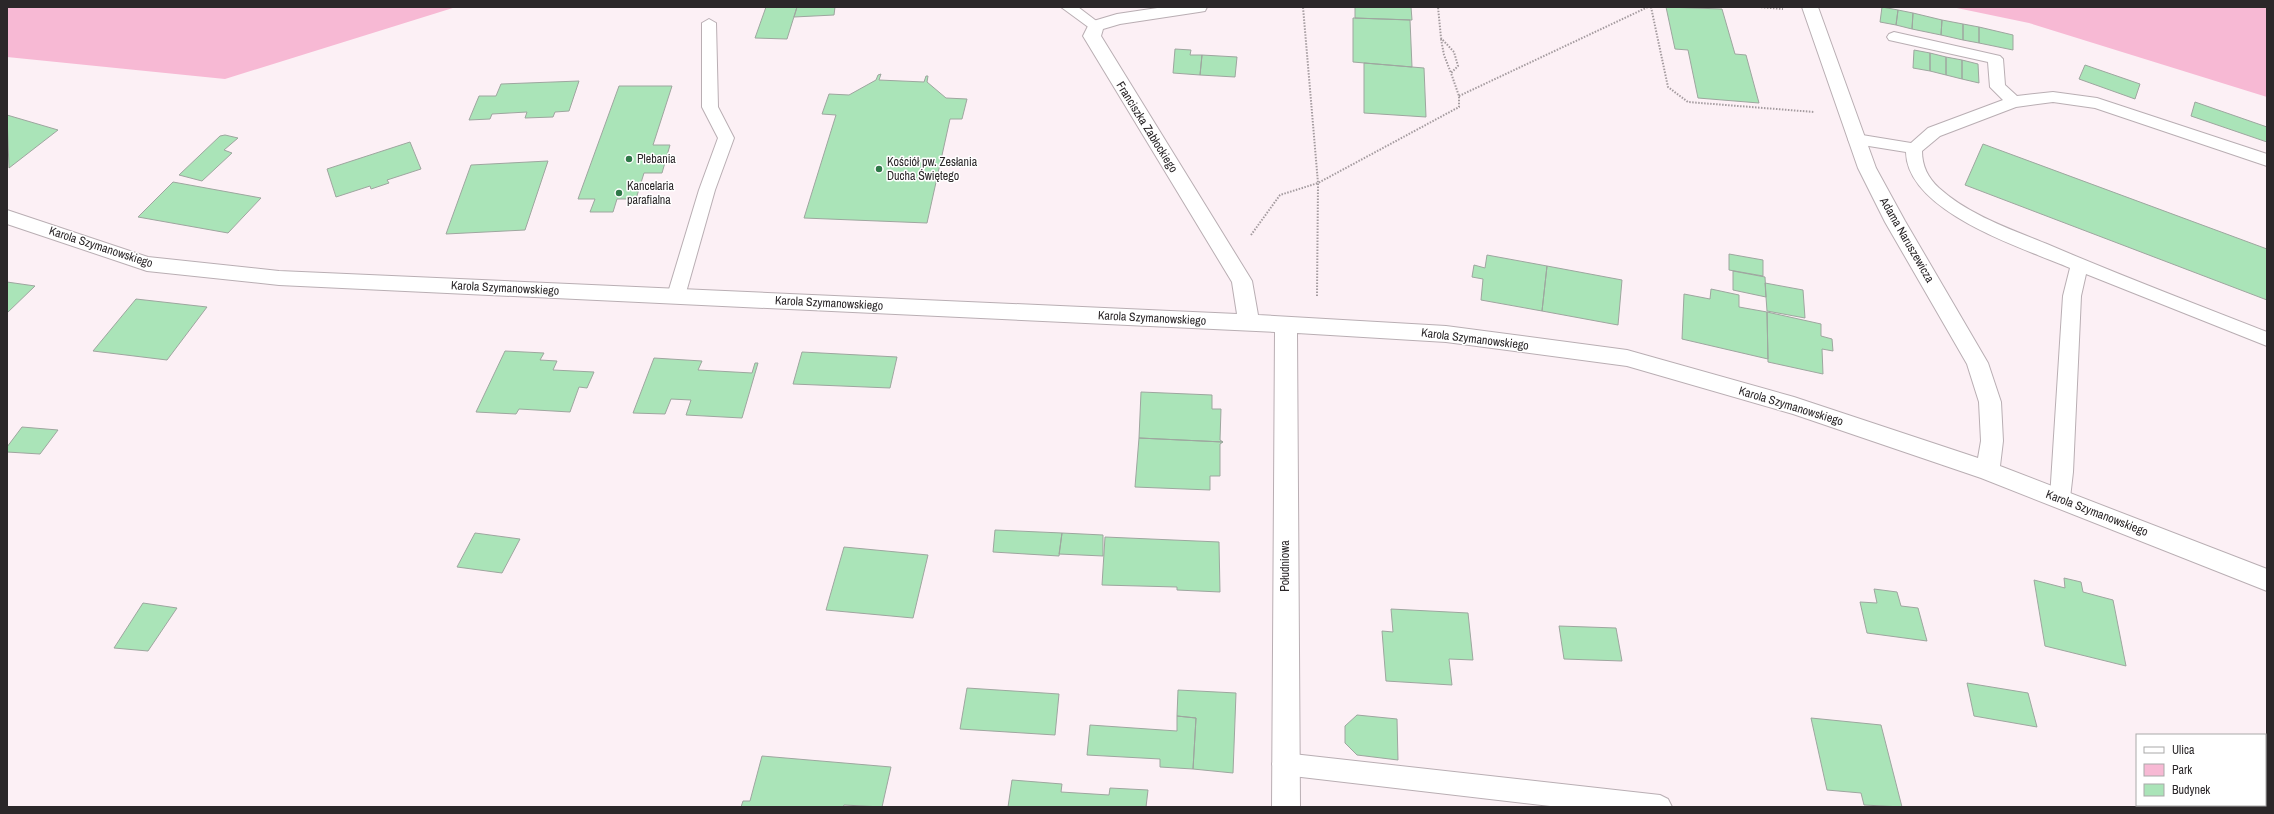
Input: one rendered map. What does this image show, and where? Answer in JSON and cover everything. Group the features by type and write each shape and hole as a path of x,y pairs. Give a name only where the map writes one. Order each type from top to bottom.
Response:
{"street":[{"path":"1096,26 1117,19 1200,7"},
{"name":"Adama Naruszewicza","path":"1810,7 1867,168 1895,222 1977,363 1990,402 1992,441 1988,471"},
{"name":"Franciszka Zabłockiego","path":"1096,26 1092,36 1095,43 1242,281 1249,322"},
{"name":"Karola Szymanowskiego","path":"7,217 147,264 279,278 1286,324 1446,334 1627,358 1794,406 1988,471 2267,580"},
{"name":"Południowa","path":"1286,324 1284,764 1286,807"}],"lane":[{"path":"1068,7 1096,26"},
{"path":"676,296 707,190 726,138 710,107 709,24"},
{"path":"1894,37 1995,59 1998,87 2014,102"},
{"path":"2267,160 2097,103 2053,97 2014,102 1934,132 1914,149 1913,163 1921,178 1940,198 1975,219 2079,265 2267,339"},
{"path":"1856,139 1894,143 1914,149"},
{"path":"2060,498 2063,472 2072,296 2079,265"},
{"path":"1284,764 1660,807"}],"path":[{"path":"1303,7 1318,183 1317,309 1324,311 1325,327"},
{"path":"1225,253 1244,243 1280,195 1318,183 1459,107 1459,96 1444,55 1438,7"},
{"path":"1459,96 1648,7"},
{"path":"1651,7 1668,87 1688,102 1849,115"},
{"path":"1441,38 1454,52 1458,66 1451,73"}],"green space":[{"path":"7,7 456,7 225,79 7,57"},
{"path":"1952,7 2267,7 2267,97 2029,23"}],"building":[{"path":"766,7 797,7 787,39 755,38"},
{"path":"797,7 835,7 834,15 794,17"},
{"path":"1355,7 1411,7 1412,20 1355,18"},
{"path":"1666,7 1722,9 1735,54 1746,55 1759,103 1698,98 1688,50 1675,49"},
{"path":"1882,7 1898,10 1896,25 1880,22"},
{"path":"1898,10 1913,13 1912,29 1896,25"},
{"path":"1913,13 1942,20 1941,35 1912,29"},
{"path":"1353,18 1410,20 1412,67 1353,62"},
{"path":"1942,20 1963,24 1963,40 1941,35"},
{"path":"1963,24 1979,27 1979,43 1963,40"},
{"path":"1979,27 2013,35 2013,50 1979,43"},
{"path":"1175,49 1191,50 1190,55 1202,55 1200,75 1173,73"},
{"path":"1914,50 1930,53 1930,71 1913,68"},
{"path":"1930,53 1946,57 1946,75 1930,71"},
{"path":"1202,55 1237,57 1235,77 1200,75"},
{"path":"1946,57 1962,60 1962,79 1946,75"},
{"path":"1962,60 1978,64 1979,83 1962,79"},
{"path":"1364,63 1424,68 1426,117 1364,113"},
{"path":"2085,65 2140,84 2135,99 2079,79"},
{"name":"Kościół pw. Zesłania Ducha Świętego","path":"881,74 879,80 924,82 926,76 928,76 927,82 946,98 967,99 962,119 950,119 927,223 804,218 836,115 822,114 829,94 849,95 876,80 878,75"},
{"path":"579,81 569,111 555,112 553,117 525,118 527,112 492,114 490,119 469,120 479,96 496,96 501,84"},
{"name":"Plebania","path":"619,86 672,86 653,145 670,145 662,173 644,173 636,199 617,199 613,212 590,212 595,199 578,199"},
{"path":"2195,102 2267,127 2267,142 2191,116"},
{"path":"7,115 58,130 9,168"},
{"path":"225,135 238,138 224,150 232,153 202,181 179,175 220,136"},
{"path":"410,142 421,169 387,180 389,183 371,189 370,186 336,197 327,169"},
{"path":"1983,144 2267,249 2267,300 1965,185"},
{"path":"548,161 525,230 446,234 471,165"},
{"path":"173,182 261,198 228,233 138,217"},
{"path":"1729,254 1763,260 1763,276 1729,270"},
{"path":"1487,255 1547,266 1542,311 1481,300 1483,279 1472,277 1474,265 1485,268"},
{"path":"1547,266 1622,280 1618,325 1542,311"},
{"path":"1733,271 1765,277 1766,297 1733,290"},
{"path":"7,282 35,286 7,313"},
{"path":"1765,283 1803,290 1805,318 1767,311"},
{"path":"1711,289 1739,295 1739,307 1767,312 1768,359 1682,339 1684,294 1710,299"},
{"path":"136,299 207,307 167,360 93,351"},
{"path":"1767,312 1821,324 1821,336 1832,339 1833,351 1822,349 1823,374 1768,362"},
{"path":"505,351 544,353 540,360 557,361 553,370 594,372 587,388 579,387 570,412 519,409 516,414 476,412"},
{"path":"802,352 897,357 890,388 793,384"},
{"path":"654,358 702,361 698,370 752,373 755,363 758,363 742,418 686,415 691,400 671,399 665,414 633,413"},
{"path":"1141,392 1212,395 1212,409 1221,409 1220,440 1223,442 1139,438"},
{"path":"22,427 58,430 40,454 7,452 7,447"},
{"path":"1139,438 1223,442 1220,444 1220,476 1210,476 1210,490 1135,487"},
{"path":"995,530 1062,533 1059,556 993,552"},
{"path":"475,533 520,539 502,573 457,567"},
{"path":"1062,533 1103,535 1103,556 1059,554"},
{"path":"1105,537 1219,542 1220,592 1177,590 1177,587 1102,585"},
{"path":"844,547 928,555 913,618 826,610"},
{"path":"2064,578 2081,582 2083,592 2113,600 2126,666 2045,646 2034,580 2065,588"},
{"path":"1874,589 1897,592 1901,606 1918,608 1927,641 1867,633 1860,602 1877,603"},
{"path":"143,603 177,608 148,651 114,648"},
{"path":"1391,609 1468,613 1473,660 1449,659 1452,685 1386,681 1382,631 1393,632"},
{"path":"1559,626 1616,628 1622,661 1564,659"},
{"path":"1967,683 2028,693 2037,727 1974,716"},
{"path":"967,688 1059,694 1055,735 960,729"},
{"path":"1178,690 1236,693 1233,773 1193,769 1196,718 1177,716"},
{"path":"1357,715 1397,719 1398,760 1357,755 1345,743 1345,726"},
{"path":"1177,716 1196,718 1193,769 1160,767 1160,759 1087,755 1090,725 1177,731"},
{"path":"1811,718 1881,725 1902,807 1864,805 1861,793 1827,790"},
{"path":"762,756 891,767 882,807 844,805 843,807 741,807 743,801 750,801"},
{"path":"1012,780 1062,784 1061,792 1109,795 1110,788 1148,790 1146,807 1008,807"}],"place":[{"name":"Plebania","path":"629,159"},
{"name":"Kościół pw. Zesłania Ducha Świętego","path":"879,169"},
{"name":"Kancelaria parafialna","path":"619,193"}]}
